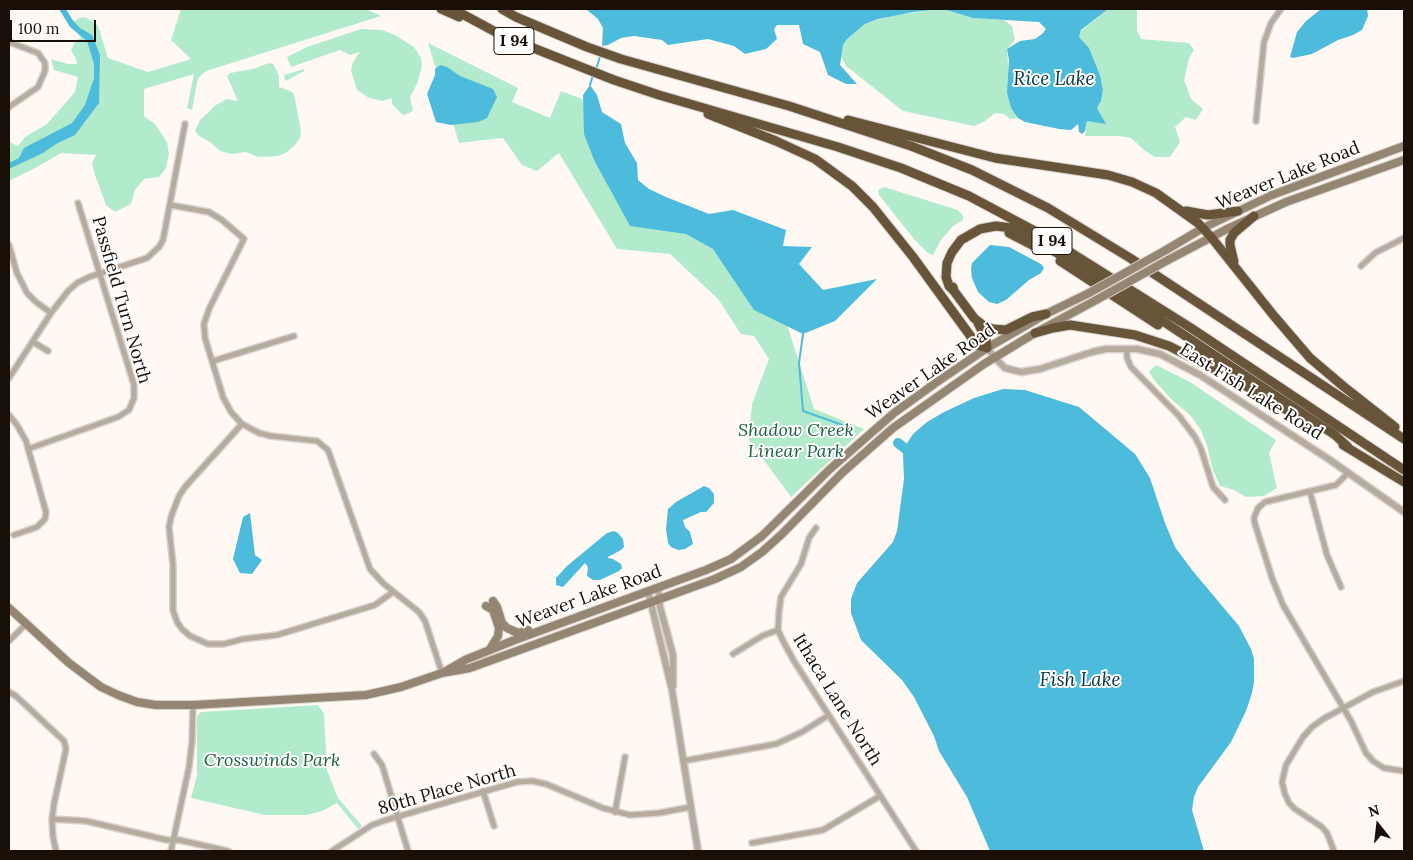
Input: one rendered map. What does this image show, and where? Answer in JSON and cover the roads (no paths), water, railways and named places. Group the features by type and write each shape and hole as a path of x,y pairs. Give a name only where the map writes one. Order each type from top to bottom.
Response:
{"highway":[{"path":"441,9 503,36"},
{"name":"I 94","path":"453,9 503,36 578,67 659,95 838,147 901,168 968,196 1054,242 1191,328 1404,470"},
{"name":"I 94","path":"502,9 621,59 789,106 910,146 972,170 1048,208 1130,258 1404,439"},
{"path":"659,95 776,141 829,169 852,186 874,207 908,250 977,345 987,348 986,339 974,318 949,286 946,277 947,263 961,240 980,229 996,226 1012,228 1083,268 1335,435 1348,447"},
{"path":"789,106 995,158 1120,178 1147,188 1179,208 1203,228 1310,358 1342,386 1404,434"},
{"path":"1179,208 1204,215 1238,211"},
{"path":"1235,267 1230,240 1234,233 1254,216"},
{"path":"954,291 951,273 956,254 962,246 980,234 990,231 1002,231 1014,235 1053,256 1193,347 1239,381"},
{"path":"974,318 984,326 993,330 1001,330 1011,328 1032,317 1046,314"},
{"path":"1036,333 1070,325 1135,335 1169,346 1239,381 1404,482"}],"main road":[{"name":"Weaver Lake Road","path":"442,673 488,650 716,566 746,549 769,529 863,438 937,382 987,348 1203,228 1238,211 1286,189 1404,146"},
{"name":"Weaver Lake Road","path":"9,608 85,676 110,691 137,702 156,705 193,705 366,695 402,687 442,673 470,668 650,604 715,580 736,570 753,559 782,534 843,472 893,428 952,385 994,358 1175,256 1254,216 1286,202 1404,160"},
{"path":"488,650 494,643 499,628 490,604 497,607 502,623 512,631 521,633 536,628 554,626"}],"street":[{"path":"1256,120 1265,37 1281,9"},
{"path":"9,42 38,53 45,63 45,71 38,87 9,107"},
{"path":"9,378 51,313 68,291 77,283 100,273 139,262 154,253 163,240 185,124"},
{"name":"Passfield Turn North","path":"28,449 118,417 129,410 135,392 78,202"},
{"path":"170,204 209,212 222,220 244,239 206,317 204,331 227,406 242,424 254,431 271,436 317,441 328,450 366,561 374,575 410,604 425,621 442,673"},
{"path":"1361,266 1375,252 1404,238"},
{"path":"9,245 17,273 27,293 51,313"},
{"path":"213,361 294,336"},
{"path":"33,342 48,351"},
{"name":"East Fish Lake Road","path":"987,348 1005,368 1025,372 1099,350 1127,349 1155,352 1188,367 1404,512"},
{"path":"1127,349 1127,358 1131,367 1179,416 1196,437 1213,487 1225,500"},
{"path":"9,415 23,434 46,512 45,519 38,527 14,535"},
{"path":"242,424 185,487 172,512 169,528 173,565 173,604 175,616 182,629 190,636 208,644 224,644 243,639 277,635 375,606 393,592"},
{"path":"1348,473 1336,485 1272,500 1258,508 1254,518 1255,524 1276,590 1344,708 1369,758 1384,768 1404,771"},
{"path":"1310,492 1326,555 1341,587"},
{"name":"Ithaca Lane North","path":"816,528 809,538 801,564 781,597 778,612 778,630 788,650 916,851"},
{"path":"658,587 659,600 673,655 672,690"},
{"path":"648,591 672,690 698,851"},
{"path":"9,641 26,624"},
{"path":"733,654 762,636 778,630"},
{"path":"1334,851 1327,833 1322,827 1289,803 1284,794 1282,782 1286,765 1303,737 1323,719 1373,692 1404,681"},
{"path":"9,692 16,696 64,741 66,748 52,819 56,851"},
{"path":"171,851 190,759 193,705"},
{"path":"683,761 776,744 802,732 829,715"},
{"path":"374,754 382,765 408,851"},
{"path":"616,812 625,757"},
{"name":"80th Place North","path":"332,851 372,825 517,782 532,781 546,784 616,812 644,815 691,807"},
{"path":"483,791 494,826"},
{"path":"752,843 823,830 880,796"},
{"path":"52,819 86,821 228,851"}],"water":[{"path":"59,9 66,9 80,28 92,35 100,55 99,103 75,135 9,169 9,163 19,158 24,148 72,123 85,105 94,78 94,64 87,41 70,27"},
{"path":"586,9 943,9 913,12 878,19 865,24 847,39 843,45 840,65 857,84 846,84 828,75 820,52 803,44 799,25 777,25 774,29 777,39 766,49 745,54 734,46 708,39 668,45 662,40 634,36 621,38 602,46 603,28 598,19"},
{"name":"Rice Lake","path":"943,9 1108,9 1081,30 1079,37 1089,48 1100,75 1103,90 1101,101 1097,108 1106,124 1087,121 1085,131 1082,134 1079,132 1078,124 1071,130 1059,129 1025,122 1018,118 1011,108 1007,93 1009,60 1007,49 1020,41 1035,39 1046,29 1039,22 973,18"},
{"path":"1321,9 1367,9 1368,16 1362,30 1353,35 1338,40 1312,54 1290,57 1297,32 1306,21"},
{"path":"440,65 447,67 460,76 493,89 497,97 487,118 478,122 451,125 436,122 427,94 435,75 435,69"},
{"path":"590,85 597,95 602,112 621,124 625,143 637,163 638,180 649,189 709,214 733,210 786,230 783,246 812,247 799,264 823,290 877,279 835,321 803,334 754,310 713,249 686,234 630,226 594,160 584,134 583,95"},
{"path":"990,245 1009,247 1041,264 1044,268 1041,273 1029,280 1006,300 997,304 989,302 978,292 972,278 972,263"},
{"name":"Fish Lake","path":"1003,389 1025,390 1079,407 1135,454 1150,478 1175,547 1239,626 1251,649 1254,659 1254,682 1246,711 1231,742 1198,787 1194,797 1192,810 1204,851 990,851 967,797 939,751 934,736 914,697 902,680 861,640 851,613 851,599 857,583 893,542 897,531 904,479 903,453 906,445 913,434 927,422 944,412 974,398"},
{"path":"704,486 709,488 714,494 714,503 706,512 701,512 683,520 685,527 690,532 693,544 685,549 678,550 671,547 668,543 666,529 668,509 676,502"},
{"path":"250,513 255,555 262,560 252,574 240,573 233,559 243,517"},
{"path":"614,531 623,539 624,547 608,558 621,564 622,568 619,571 600,580 593,580 587,576 588,567 585,563 563,587 556,585 556,578 567,566 607,533"}],"waterway":[{"path":"596,69 601,54"},
{"path":"590,85 593,75"},
{"path":"803,334 799,363 803,411 851,428"},
{"path":"898,443 916,457"}],"park label":[{"name":"Shadow Creek Linear Park","path":"796,441"},
{"name":"Crosswinds Park","path":"272,761"}]}
